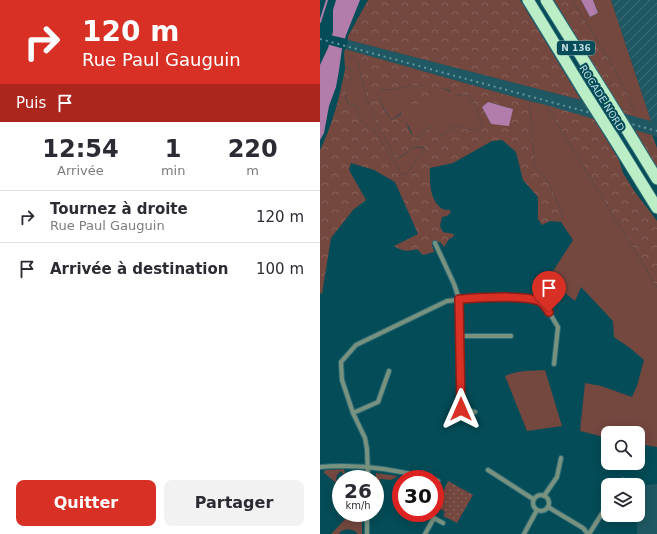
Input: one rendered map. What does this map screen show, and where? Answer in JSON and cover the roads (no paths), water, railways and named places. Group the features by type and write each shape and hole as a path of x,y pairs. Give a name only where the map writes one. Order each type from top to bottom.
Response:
{"highway":[{"name":"ROCADE NORD","path":"528,0 657,208"},
{"name":"ROCADE NORD","path":"546,0 657,179"}],"street":[{"path":"435,243 454,284 459,299 461,409 475,412"},
{"path":"368,467 365,438 353,414 342,380 341,362 356,345 447,300 511,297 531,298 542,302 558,327 554,364"},
{"path":"460,336 511,336"},
{"path":"353,414 378,402 390,371"},
{"path":"544,496 557,477 561,458"},
{"path":"320,467 368,467 392,471"},
{"path":"488,470 533,499"},
{"path":"533,499 540,495 544,496 549,502 548,507"},
{"path":"533,499 532,504 537,510 541,511 548,507"},
{"path":"548,507 582,528 588,534 601,514"},
{"path":"524,534 537,510"},
{"path":"425,534 434,518 443,523"},
{"path":"367,522 367,534"}],"waterway":[{"path":"320,22 327,0"}],"railway":[{"path":"320,39 657,131"}]}
